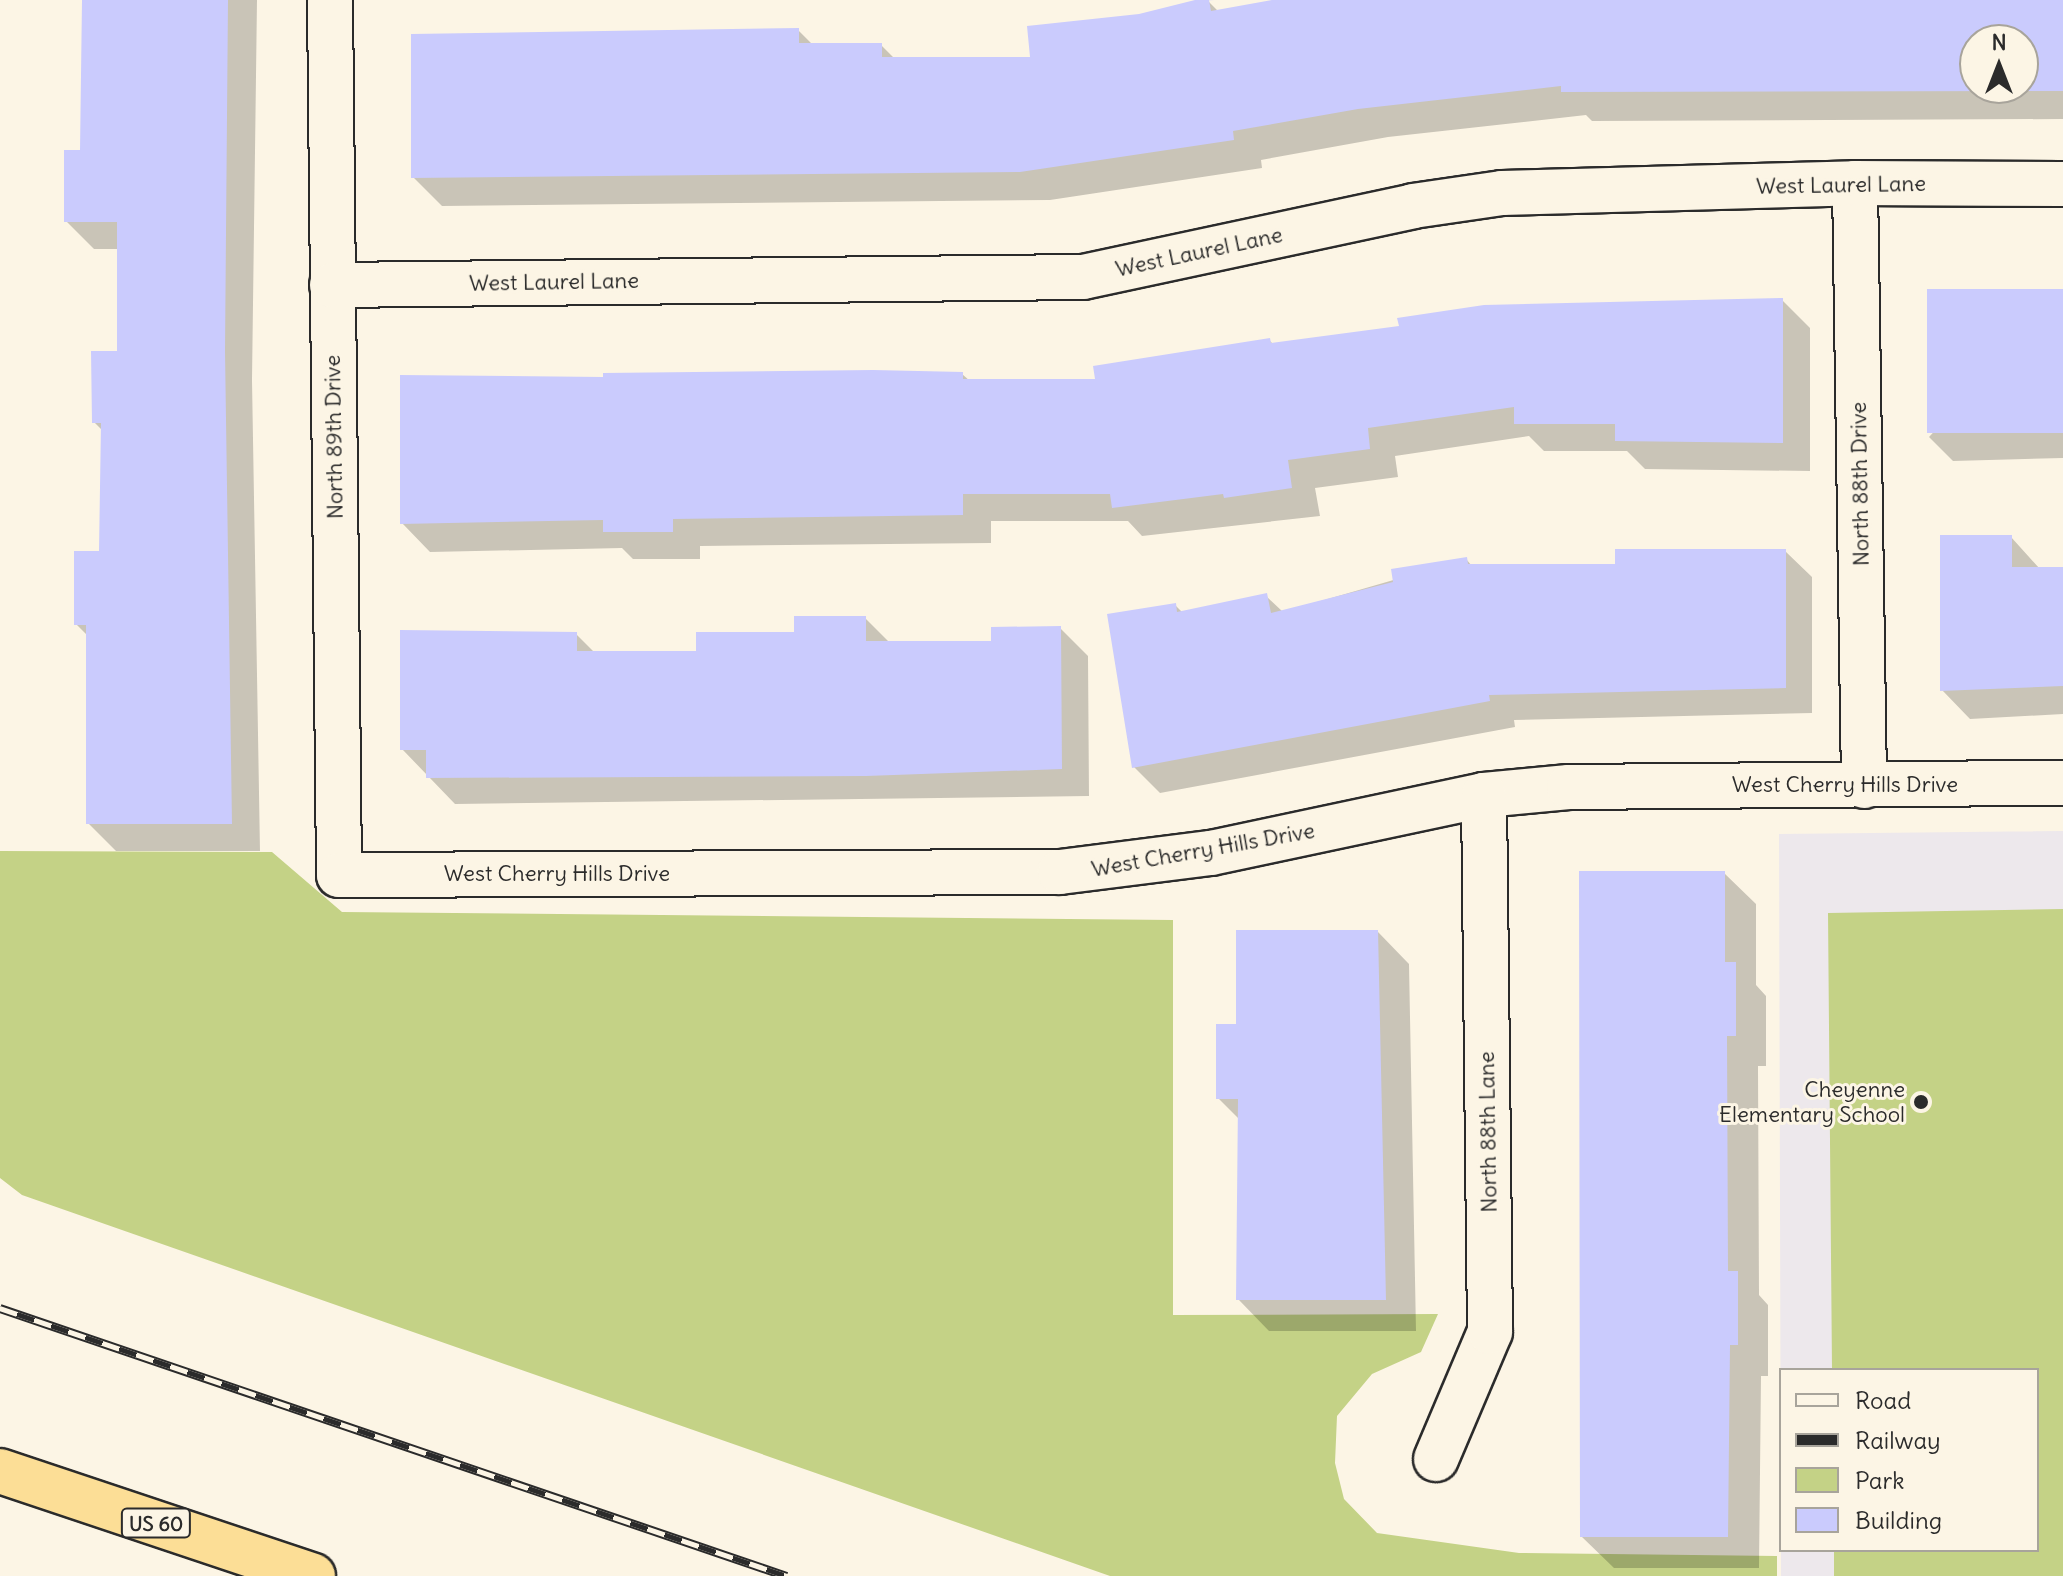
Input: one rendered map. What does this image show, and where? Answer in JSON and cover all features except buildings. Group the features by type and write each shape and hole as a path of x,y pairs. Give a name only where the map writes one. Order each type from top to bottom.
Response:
{"highway":[{"name":"US 60","path":"0,1471 313,1576"}],"street":[{"name":"North 89th Drive","path":"330,0 339,875"},
{"name":"West Laurel Lane","path":"332,285 1083,277 1413,206 1502,193 1855,183 2063,184"},
{"name":"North 88th Drive","path":"1855,183 1864,786"},
{"name":"West Cherry Hills Drive","path":"339,875 1060,872 1211,853 1484,795 1569,787 2063,783"},
{"name":"North 88th Lane","path":"1436,1459 1490,1332 1484,795"}],"shaded area":[{"name":"Cheyenne Elementary School","path":"2063,831 2063,1576 1781,1576 1781,1552 2039,1552 2039,1368 1780,1368 1779,834"}],"green space":[{"path":"0,851 272,852 342,912 1173,920 1173,1315 1438,1314 1421,1352 1372,1374 1337,1416 1335,1463 1344,1499 1377,1533 1519,1553 1777,1556 1777,1576 1110,1576 22,1195 0,1178"},
{"name":"Cheyenne Elementary School","path":"2063,909 2063,1576 1834,1576 1834,1552 2039,1552 2039,1368 1832,1368 1828,913"}],"railway":[{"path":"0,1308 787,1576"}],"place":[{"name":"Cheyenne Elementary School","path":"1921,1102"}]}
